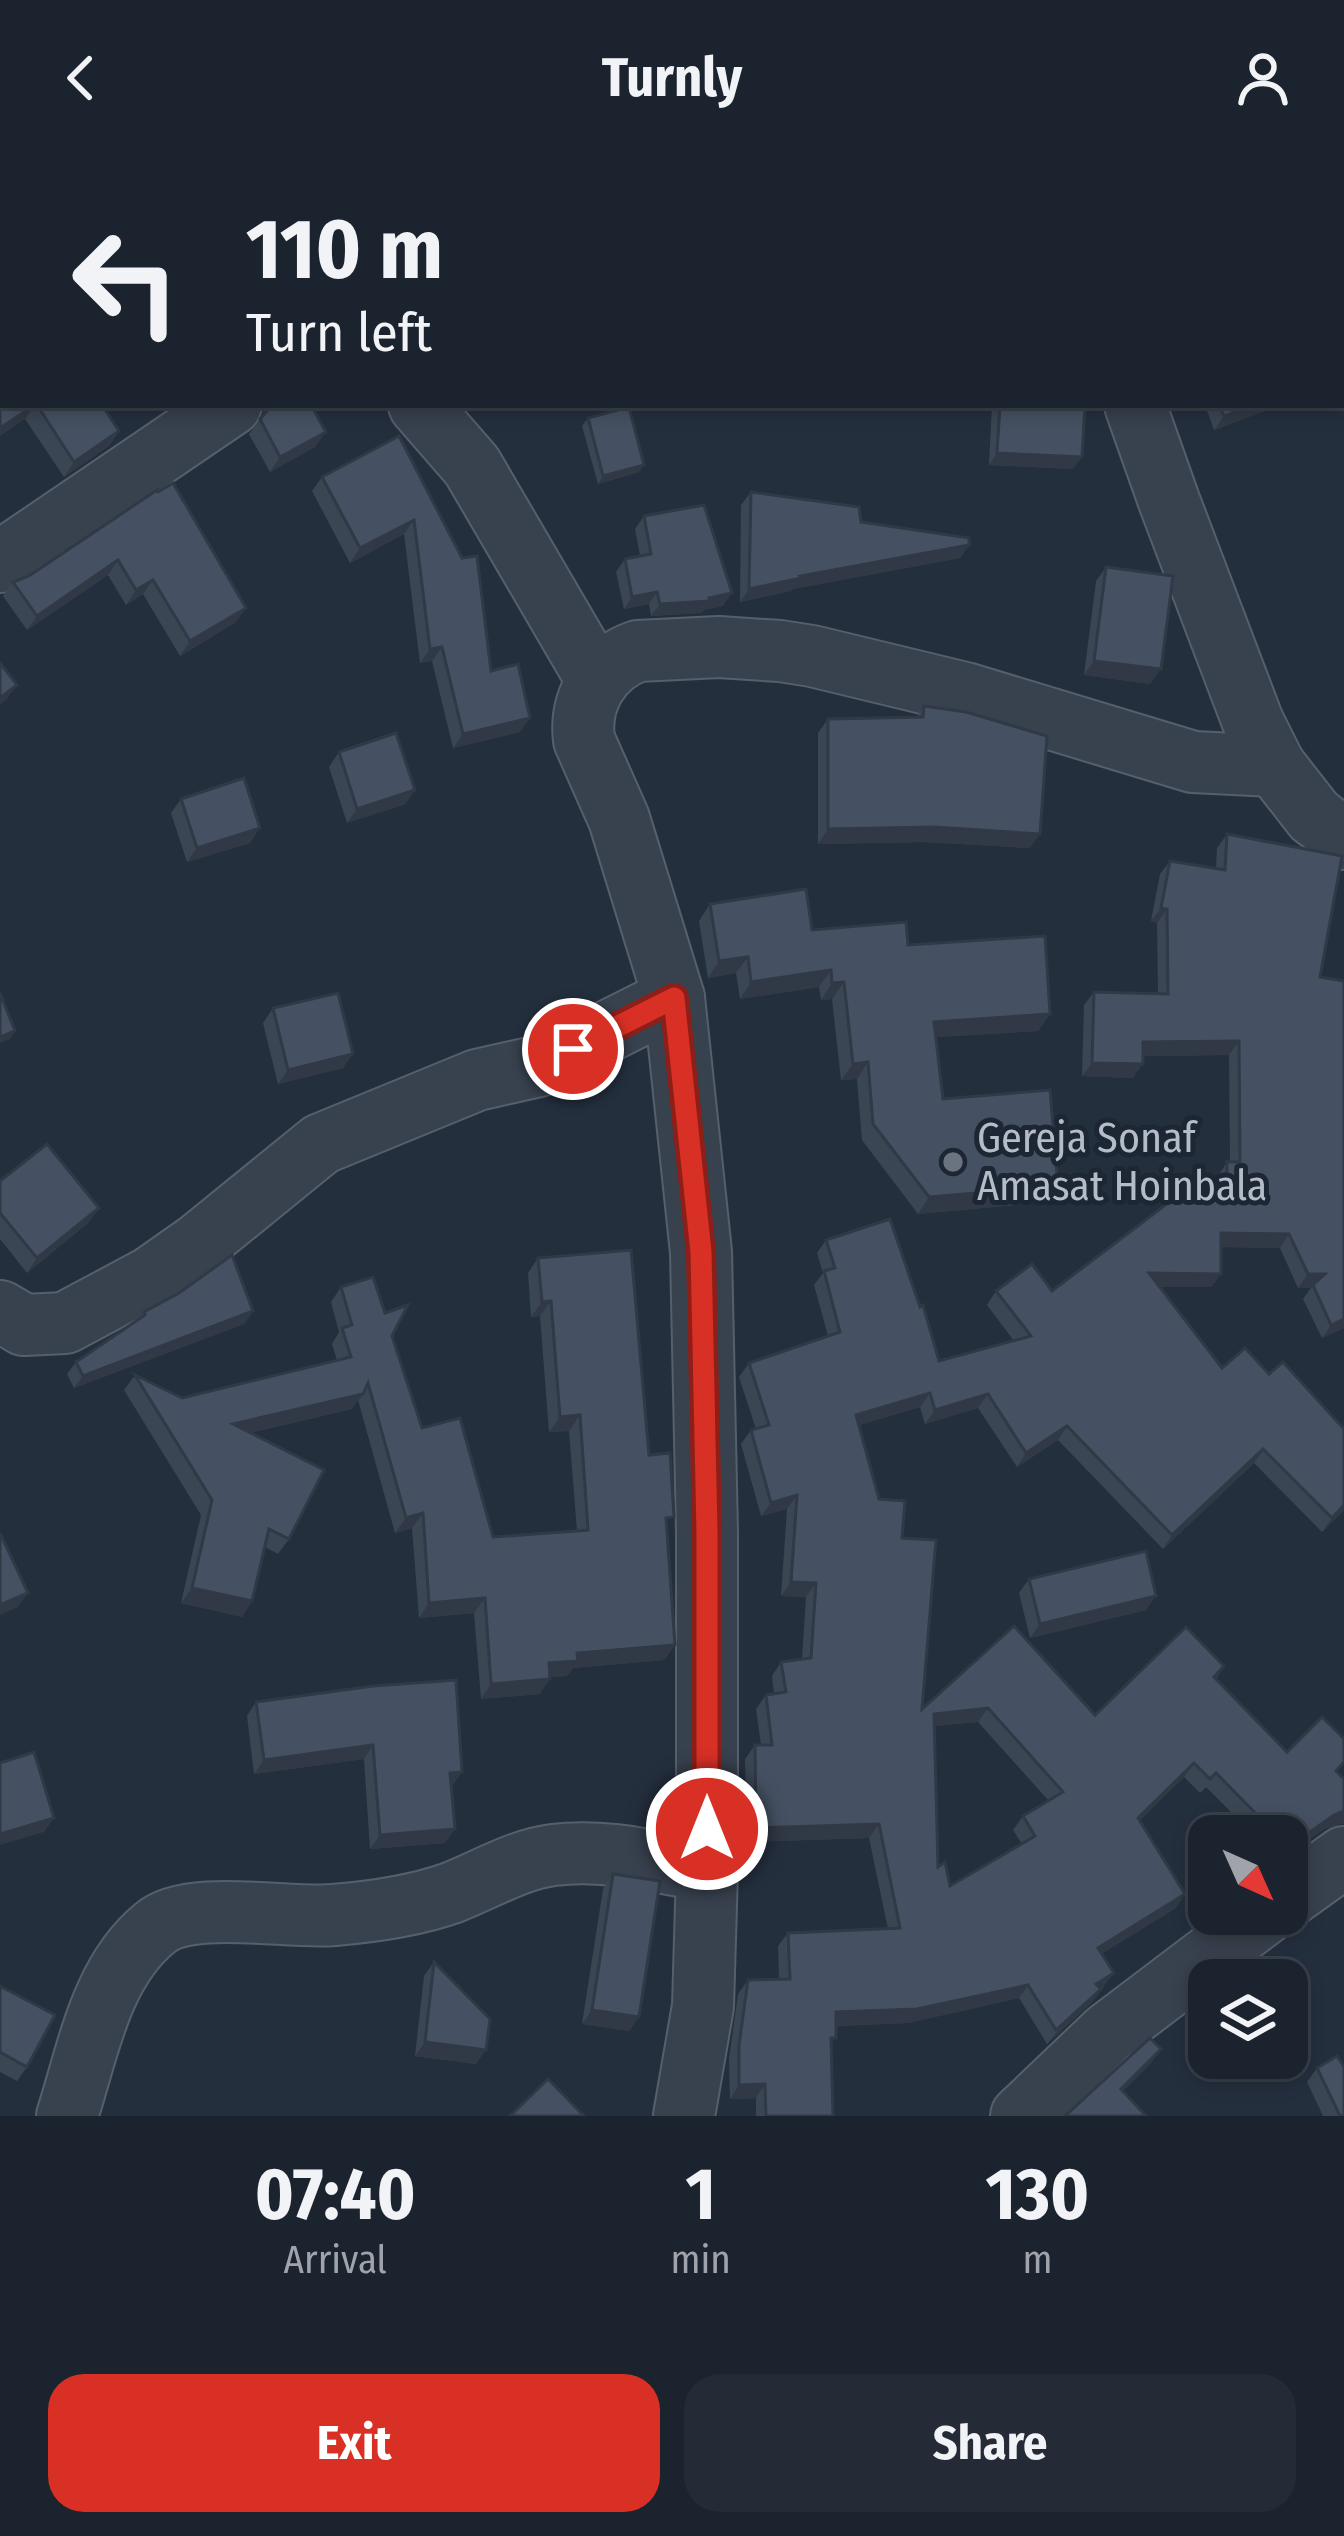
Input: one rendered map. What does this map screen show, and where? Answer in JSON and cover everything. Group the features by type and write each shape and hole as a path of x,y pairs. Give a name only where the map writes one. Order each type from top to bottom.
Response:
{"street":[{"path":"0,562 227,408"},
{"path":"422,408 472,466 597,680"},
{"path":"1136,408 1245,700 1275,766 1315,816 1344,839"},
{"path":"684,2116 703,2006 706,1871 707,1532 701,1252 674,998 619,819 584,740 585,705 597,680 626,655 638,651 719,647 780,651 965,693 1193,762 1275,766"},
{"path":"0,1312 24,1325 65,1323 151,1277 322,1144 476,1080 539,1066 674,998"},
{"path":"67,2116 110,1984 138,1945 165,1921 194,1913 333,1916 431,1899 548,1855 588,1852 706,1871"},
{"path":"1308,1883 1344,1858"},
{"path":"1021,2116 1108,2033 1237,1935"}],"building":[{"path":"0,408 30,408 0,428"},
{"path":"39,408 104,408 119,431 74,462"},
{"path":"269,408 313,408 326,432 280,457 260,419"},
{"path":"629,408 644,465 603,476 588,418"},
{"path":"1000,408 1085,408 1082,457 997,453"},
{"path":"1220,408 1246,408 1224,416"},
{"path":"399,436 462,558 477,556 491,671 518,664 530,718 463,734 442,647 430,649 414,520 360,548 322,477"},
{"path":"173,483 246,608 190,641 153,580 136,590 118,560 37,616 13,582"},
{"path":"751,492 859,507 861,522 969,538 969,545 749,589"},
{"path":"704,505 732,593 710,601 660,604 657,592 632,597 625,559 651,554 644,516"},
{"path":"1106,567 1173,576 1161,669 1094,661"},
{"path":"0,663 17,685 0,698"},
{"path":"924,706 966,712 1047,736 1040,834 935,827 828,829 828,719 923,717"},
{"path":"396,733 415,790 357,809 339,752"},
{"path":"244,778 260,828 197,848 181,799"},
{"path":"1227,834 1342,856 1320,977 1344,981 1344,1319 1331,1325 1313,1285 1325,1274 1308,1274 1289,1234 1221,1233 1221,1274 1149,1273 1222,1368 1245,1348 1269,1374 1283,1362 1344,1429 1344,1505 1332,1518 1263,1449 1172,1535 1067,1426 1026,1453 988,1394 935,1410 930,1393 856,1415 879,1499 905,1501 902,1538 936,1540 922,1709 1014,1626 1095,1715 1186,1627 1224,1666 1214,1677 1287,1752 1322,1717 1344,1739 1344,1762 1336,1771 1344,1779 1344,1811 1308,1833 1308,1815 1257,1815 1216,1773 1210,1779 1194,1763 1138,1818 1185,1894 1098,1948 1114,1973 1096,1984 1101,1989 1056,2030 1028,1985 917,2009 836,2012 836,2038 831,2038 833,2116 766,2116 765,2084 739,2085 748,1980 790,1979 788,1933 900,1928 879,1824 756,1828 755,1745 772,1745 766,1695 786,1692 781,1662 811,1658 816,1583 791,1582 797,1495 771,1503 751,1430 769,1425 749,1363 840,1332 824,1271 835,1268 826,1240 890,1219 939,1361 1031,1336 996,1291 1032,1264 1052,1291 1201,1178 1227,1178 1227,1162 1240,1162 1239,1041 1143,1042 1143,1064 1092,1063 1094,992 1168,994 1167,909 1161,908 1170,861 1225,870","holes":["988,1708 1063,1792 1023,1816 1035,1836 950,1886 945,1862 938,1867 934,1714"]},
{"path":"806,889 812,930 906,922 908,945 1045,936 1050,1014 934,1022 943,1099 1050,1090 1058,1186 929,1197 873,1124 868,1062 853,1064 844,982 832,983 831,970 751,982 748,957 719,961 710,904"},
{"path":"0,993 15,1031 0,1037"},
{"path":"338,993 353,1054 288,1070 273,1008"},
{"path":"47,1144 99,1208 37,1258 0,1213 0,1181"},
{"path":"631,1250 649,1455 670,1453 674,1517 666,1518 675,1645 577,1653 578,1661 549,1663 550,1679 491,1684 485,1598 429,1603 423,1513 406,1518 368,1383 363,1394 233,1424 324,1470 289,1539 269,1529 252,1601 192,1588 212,1500 135,1375 182,1398 351,1357 342,1328 352,1325 341,1287 373,1277 385,1313 408,1305 392,1336 422,1428 460,1418 493,1537 588,1530 580,1415 560,1417 551,1301 542,1302 538,1258"},
{"path":"232,1255 253,1311 83,1376 76,1362"},
{"path":"0,1533 28,1593 0,1605"},
{"path":"1146,1551 1156,1596 1040,1624 1029,1579"},
{"path":"456,1680 462,1772 450,1773 455,1829 380,1835 373,1745 264,1760 256,1702"},
{"path":"34,1752 54,1818 0,1834 0,1763"},
{"path":"613,1874 660,1881 639,2017 592,2010"},
{"path":"434,1962 490,2019 486,2050 425,2042"},
{"path":"0,1986 55,2015 27,2067 0,2052"},
{"path":"1150,2038 1161,2049 1121,2089 1146,2116 1065,2116"},
{"path":"1337,2056 1344,2067 1344,2116 1317,2068"},
{"path":"548,2079 584,2116 510,2116"}],"place":[{"name":"Gereja Sonaf Amasat Hoinbala","path":"953,1162"}],"route":[{"path":"573,1049 674,998 701,1252 707,1829"}]}
